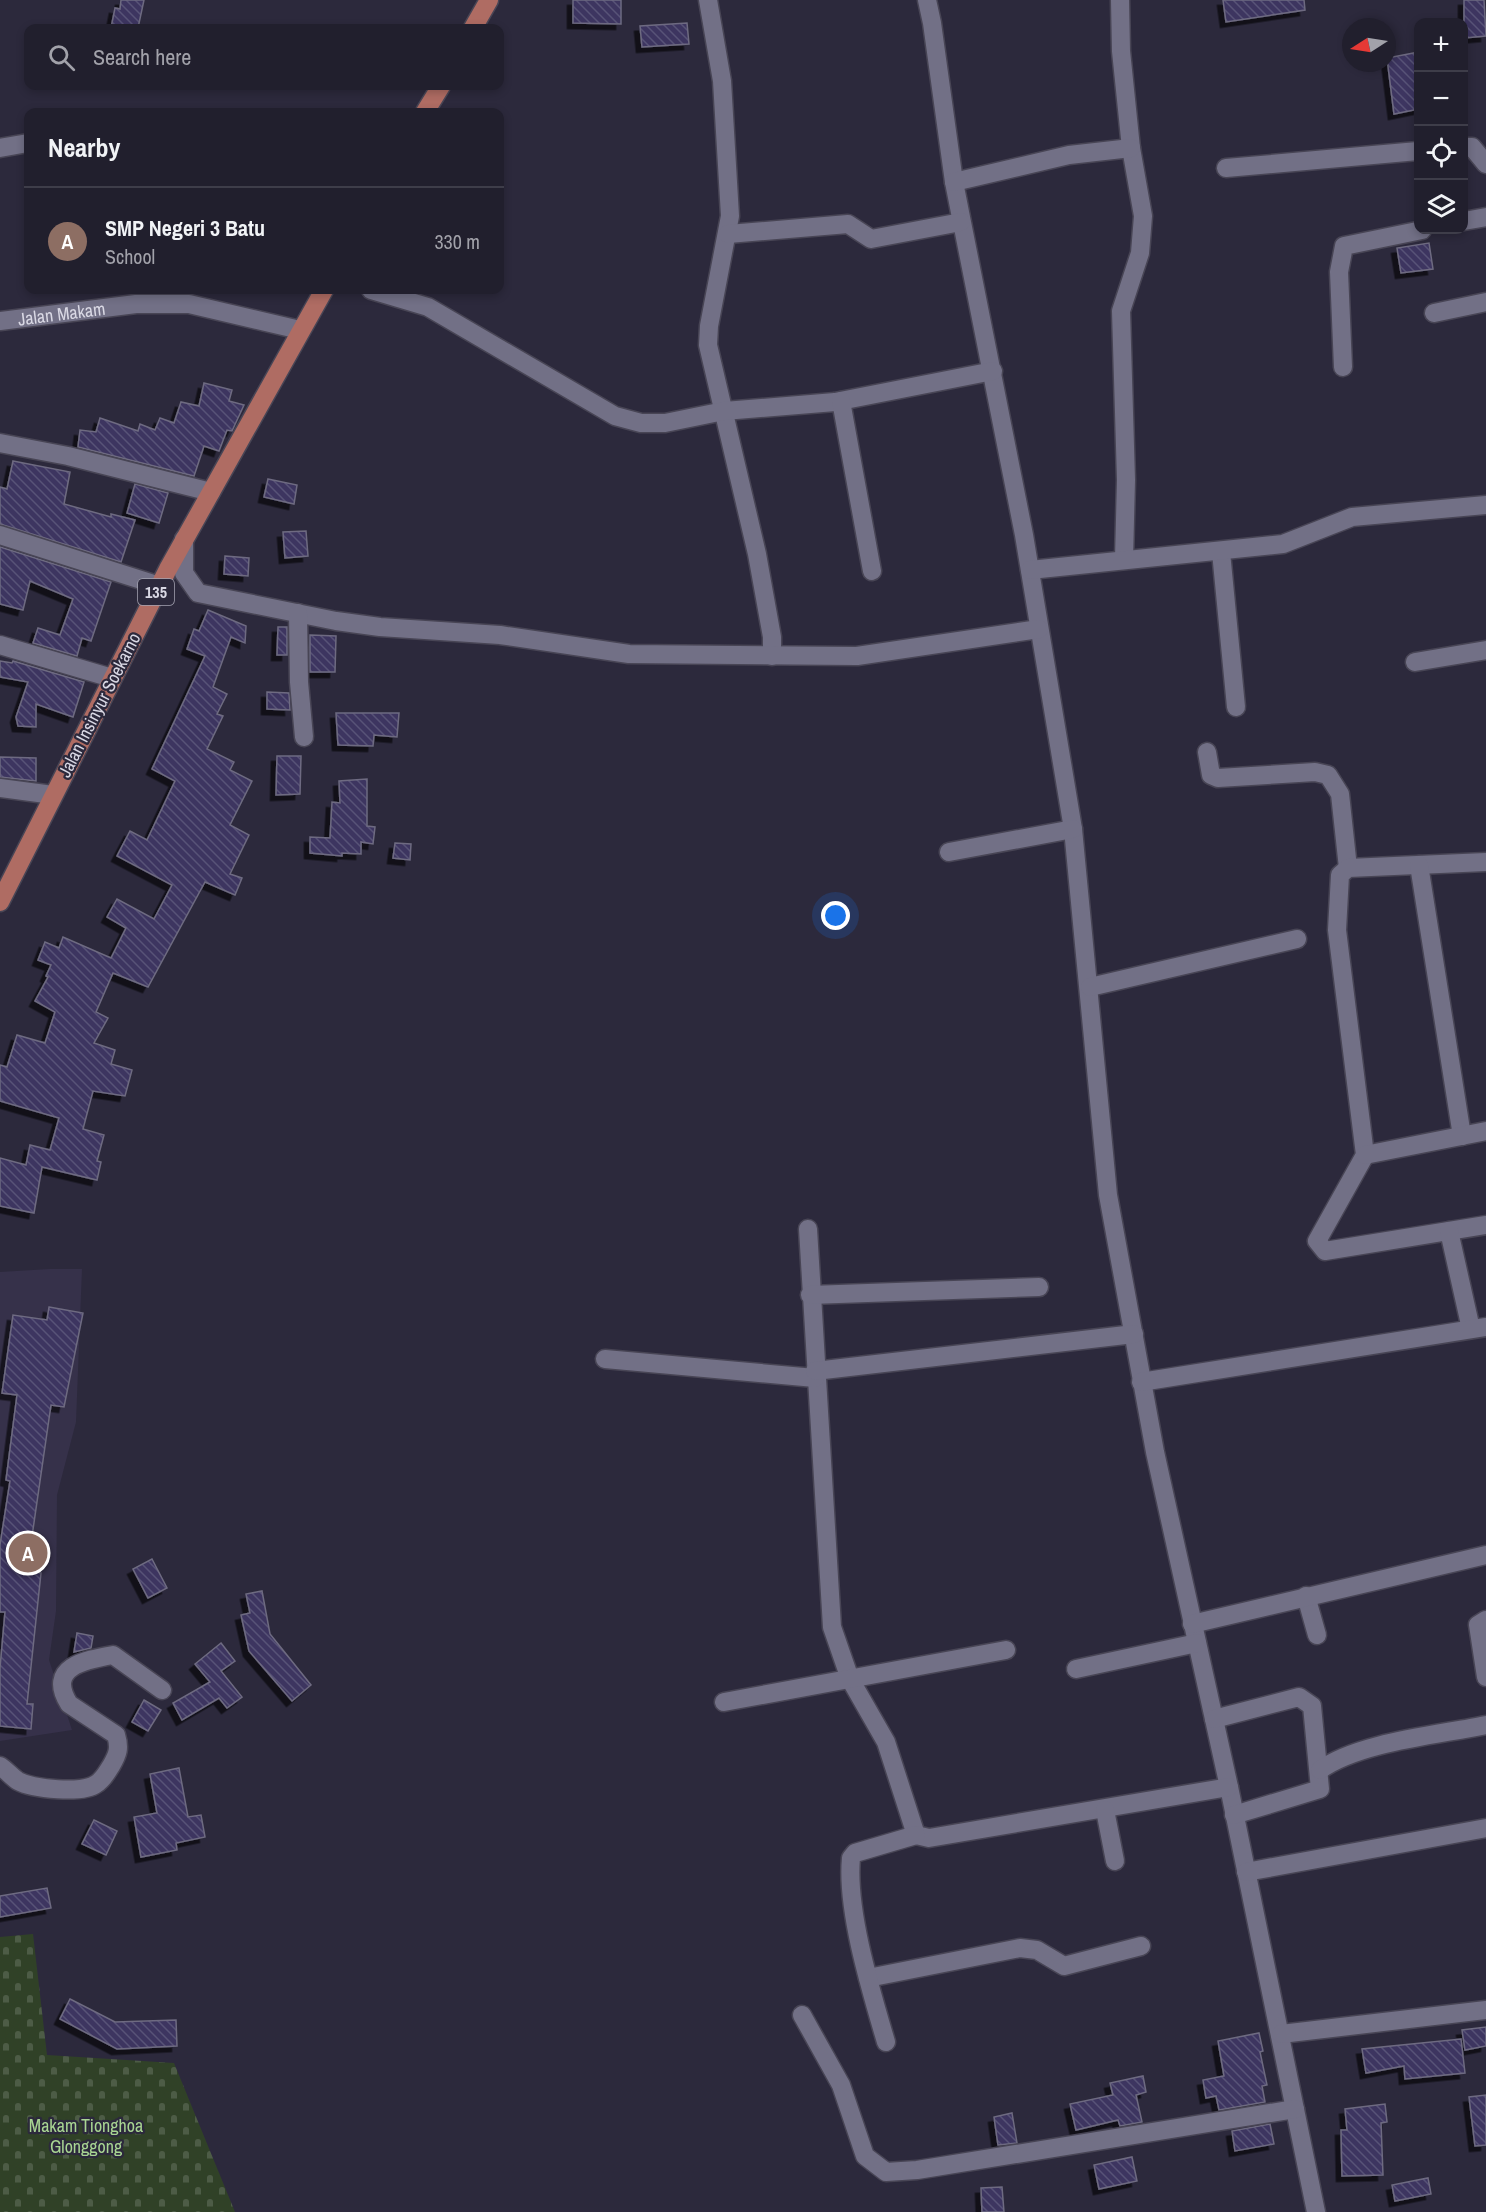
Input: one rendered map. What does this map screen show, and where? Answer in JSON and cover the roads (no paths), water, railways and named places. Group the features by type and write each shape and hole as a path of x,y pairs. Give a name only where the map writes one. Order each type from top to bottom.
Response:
{"main road":[{"path":"475,24 489,0"},
{"path":"427,108 439,90"},
{"name":"Jalan Insinyur Soekarno","path":"0,902 184,539 322,294"}],"street":[{"path":"708,0 722,81 729,234 707,336 757,554 772,637 772,656"},
{"path":"927,0 961,222 993,371 1030,570 1073,829 1090,987 1105,1174 1141,1382 1229,1787 1316,2212"},
{"path":"1120,0 1120,51 1131,148 1143,216 1140,253 1121,311 1125,480 1124,559"},
{"path":"0,148 24,144"},
{"path":"1468,147 1472,147 1486,165"},
{"path":"954,182 1069,155 1131,148"},
{"path":"1226,168 1414,151"},
{"path":"1468,220 1486,217"},
{"path":"729,234 848,224 871,239 961,222"},
{"path":"1343,367 1339,272 1344,246 1414,232"},
{"path":"384,294 428,307 615,416 641,423 664,423 724,411 841,401 993,371"},
{"path":"1434,313 1486,302"},
{"name":"Jalan Makam","path":"0,321 136,304 189,304 300,330"},
{"path":"841,401 872,571"},
{"path":"0,443 68,456 211,492"},
{"path":"1030,570 1283,544 1352,517 1486,505"},
{"path":"0,535 160,586"},
{"path":"184,539 184,573 198,593 380,627 500,635 629,654 857,656 1039,629"},
{"path":"1221,552 1236,707"},
{"path":"298,613 299,682 304,737"},
{"path":"0,645 112,678"},
{"path":"1415,662 1486,650"},
{"path":"1207,752 1212,775 1218,778 1315,772 1328,775 1340,794 1348,868"},
{"path":"0,788 53,795"},
{"path":"949,852 1073,829"},
{"path":"1486,862 1348,868 1340,875 1338,930 1365,1155 1317,1241 1319,1247 1324,1251 1486,1225"},
{"path":"1419,865 1462,1136"},
{"path":"1090,987 1297,939"},
{"path":"1365,1155 1486,1131"},
{"path":"808,1230 810,1295 832,1627 850,1678 886,1742 916,1835"},
{"path":"1141,1382 1478,1328 1449,1231"},
{"path":"810,1295 1039,1287"},
{"path":"605,1359 815,1374 1134,1334"},
{"path":"1192,1624 1486,1555"},
{"path":"1306,1596 1317,1635"},
{"path":"1486,1620 1478,1625 1486,1677"},
{"path":"1076,1669 1197,1643"},
{"path":"724,1702 1006,1650"},
{"path":"0,1766 18,1781 72,1790 90,1788 102,1779 117,1755 118,1742 116,1735 69,1704 63,1683 64,1674 75,1665 113,1655 162,1690"},
{"path":"1214,1719 1302,1697 1311,1706 1320,1770 1320,1789 1234,1815"},
{"path":"1320,1770 1329,1764 1385,1744 1486,1725"},
{"path":"886,2042 868,1978 851,1888 851,1858 855,1853 916,1835 929,1838 1105,1810 1229,1787"},
{"path":"1105,1810 1115,1861"},
{"path":"1246,1872 1486,1828"},
{"path":"868,1978 1020,1948 1036,1950 1064,1966 1141,1946"},
{"path":"1281,2034 1486,2010"},
{"path":"802,2015 841,2085 861,2151 868,2160 886,2172 917,2170 1295,2109"}],"place":[{"name":"SMP Negeri 3 Batu","path":"28,1553"}],"park label":[{"name":"Makam Tionghoa Glonggong","path":"86,2135"}]}
